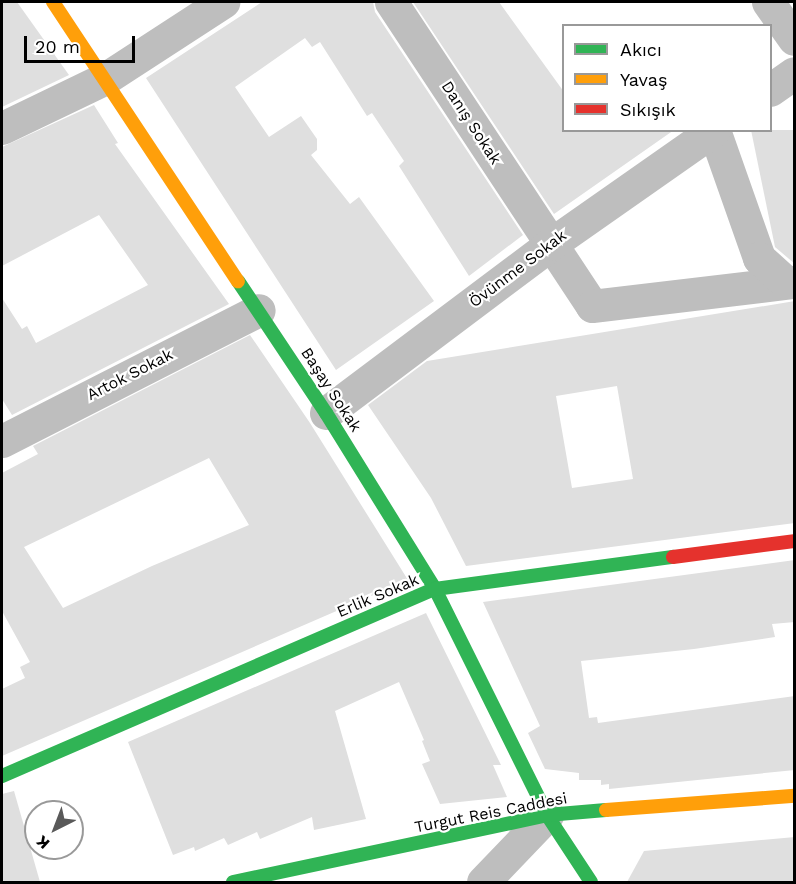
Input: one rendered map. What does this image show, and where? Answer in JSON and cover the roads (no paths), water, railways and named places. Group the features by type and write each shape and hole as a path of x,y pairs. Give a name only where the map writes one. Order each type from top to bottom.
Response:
{"street":[{"name":"Başay Sokak","path":"53,2 106,78 327,413 435,589 547,815 591,882"},
{"path":"2,128 106,78 223,2"},
{"name":"Danış Sokak","path":"391,2 592,306 790,282"},
{"path":"768,2 795,39"},
{"path":"772,89 795,73"},
{"name":"Övünme Sokak","path":"327,413 551,244 711,132"},
{"path":"715,132 759,258 790,282"},
{"name":"Artok Sokak","path":"4,435 259,310"},
{"name":"Erlik Sokak","path":"2,776 435,589 795,541"},
{"name":"Turgut Reis Caddesi","path":"233,882 547,815 795,796"},
{"path":"483,882 547,815"}]}
